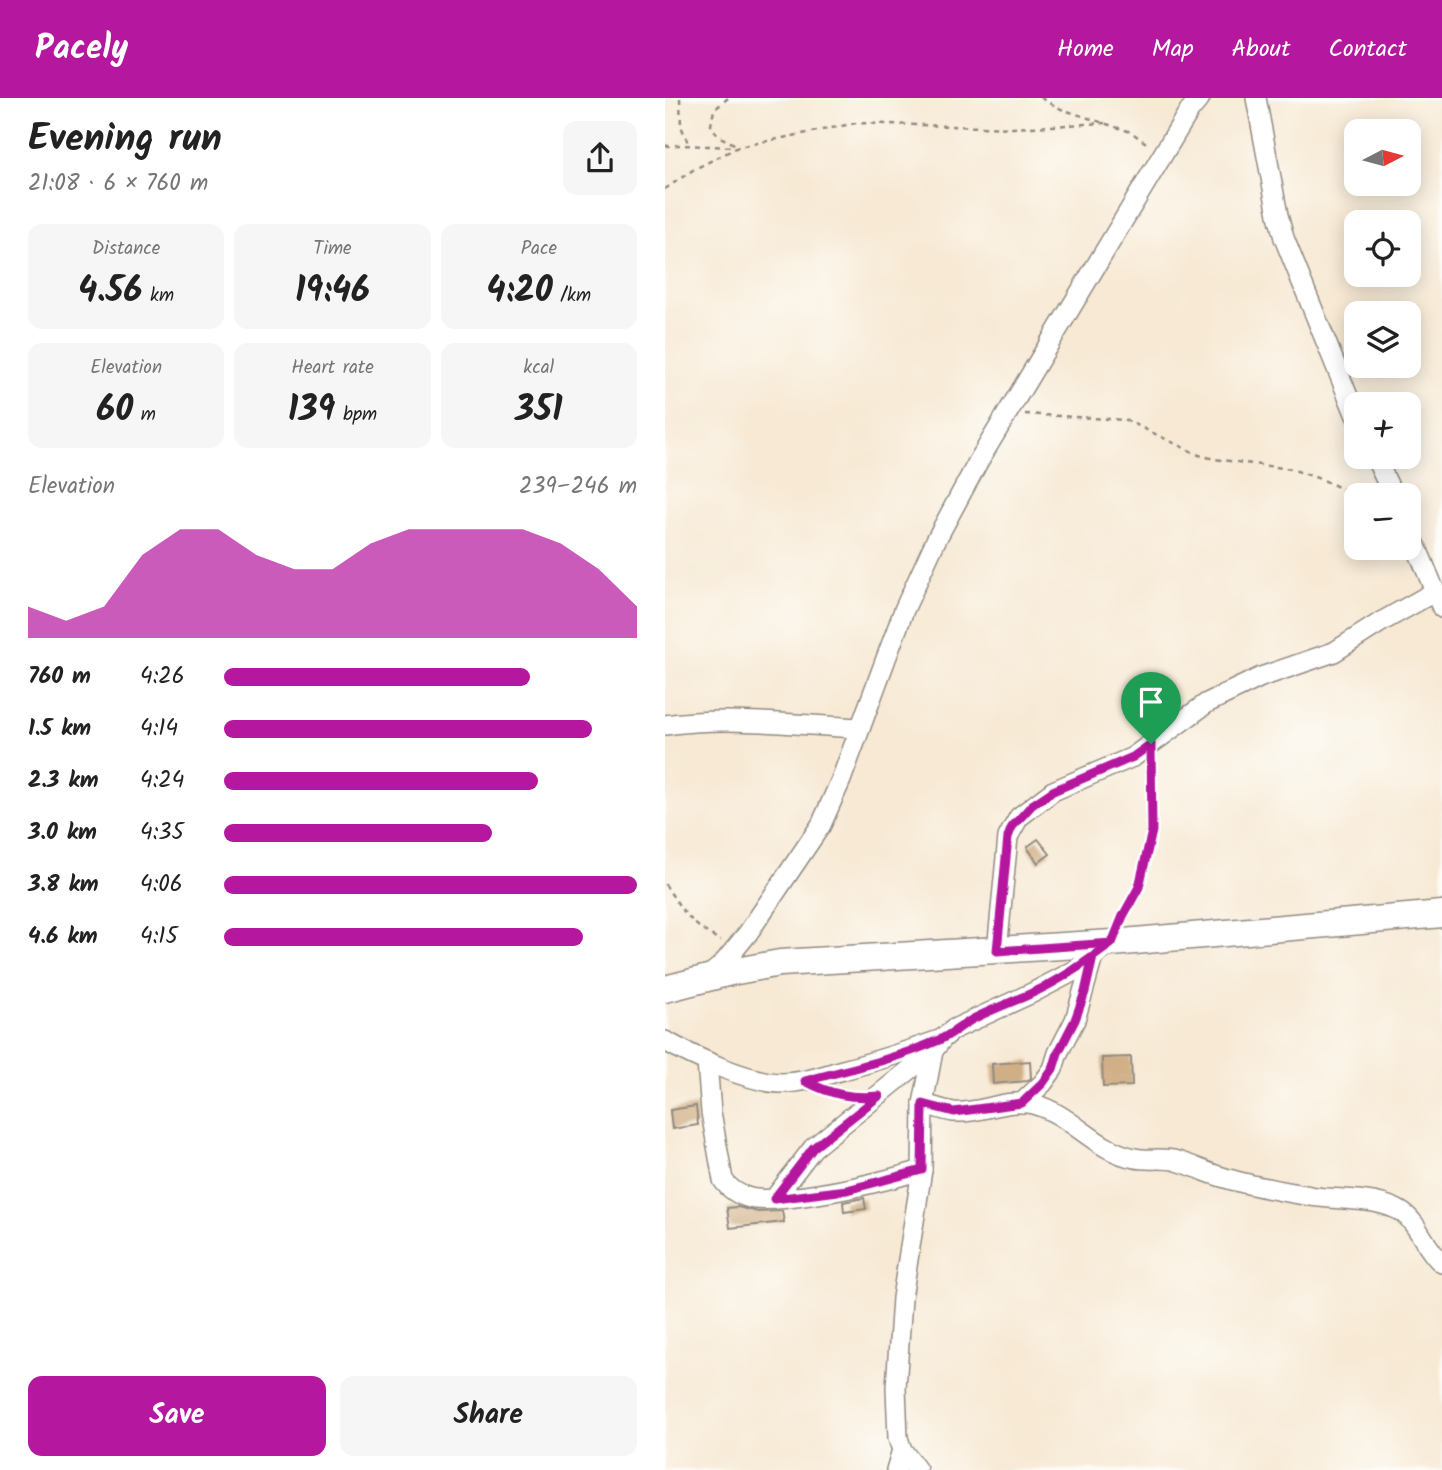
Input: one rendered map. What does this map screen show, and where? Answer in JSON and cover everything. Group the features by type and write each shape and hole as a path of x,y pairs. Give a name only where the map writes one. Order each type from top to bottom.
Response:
{"main road":[{"path":"665,989 731,972 781,963 997,951 1103,950 1442,914"}],"street":[{"path":"704,980 739,946 821,825 841,780 904,610 936,540 1007,413 1189,111 1201,98"},
{"path":"1256,98 1277,215 1284,238 1346,392"},
{"path":"997,951 1008,837 1012,827 1032,805 1053,791 1133,757 1207,703 1261,677 1335,653 1381,622 1439,600 1421,557"},
{"path":"665,725 741,722 860,728"},
{"path":"774,1199 813,1148 879,1096 954,1029 1074,971 1103,950"},
{"path":"1022,1103 1053,1069 1103,950"},
{"path":"665,1041 707,1062 768,1082 805,1081 937,1045"},
{"path":"916,1470 902,1450 898,1438 896,1388 900,1320 922,1170 923,1104 937,1045"},
{"path":"707,1062 711,1112 723,1180 730,1189 740,1195 753,1199 774,1199 847,1190 922,1170"},
{"path":"923,1104 954,1112 1022,1103 1034,1105 1063,1118 1089,1139 1112,1152 1134,1158 1177,1161 1237,1181 1311,1196 1385,1206 1404,1213 1430,1252 1442,1263"},
{"path":"897,1470 902,1450"}],"path":[{"path":"680,98 681,126 689,145"},
{"path":"728,98 714,110 711,125 718,136 739,147"},
{"path":"1041,98 1061,109 1131,132 1163,155"},
{"path":"665,146 739,147 856,124 1013,128 1105,123"},
{"path":"665,189 693,170 739,147"},
{"path":"1007,413 1126,421 1199,455 1291,469 1344,490"},
{"path":"1103,950 1139,887 1152,831 1151,744"},
{"path":"665,884 684,913 701,929 711,936 739,946"},
{"path":"805,1081 821,1089 850,1097 879,1096"}],"building":[{"path":"1038,839 1050,854 1038,863 1027,847"},
{"path":"1131,1057 1132,1086 1103,1087 1102,1058"},
{"path":"1030,1061 1031,1078 1027,1081 993,1084 992,1064"},
{"path":"696,1106 698,1125 672,1129 670,1110"},
{"path":"864,1198 866,1209 844,1212 843,1202"},
{"path":"738,1207 758,1212 782,1211 784,1222 730,1228 727,1208"}],"route":[{"path":"1151,744 1133,757 1053,791 1020,817 1008,837 997,951 1112,943 1093,957 1074,971 977,1017 942,1039 868,1064 805,1081 839,1095 860,1098 879,1096 813,1148 774,1199 847,1190 922,1170 923,1104 954,1112 1022,1103 1043,1083 1053,1069 1075,1020 1093,957 1112,943 1139,887 1152,831 1151,744"}]}
